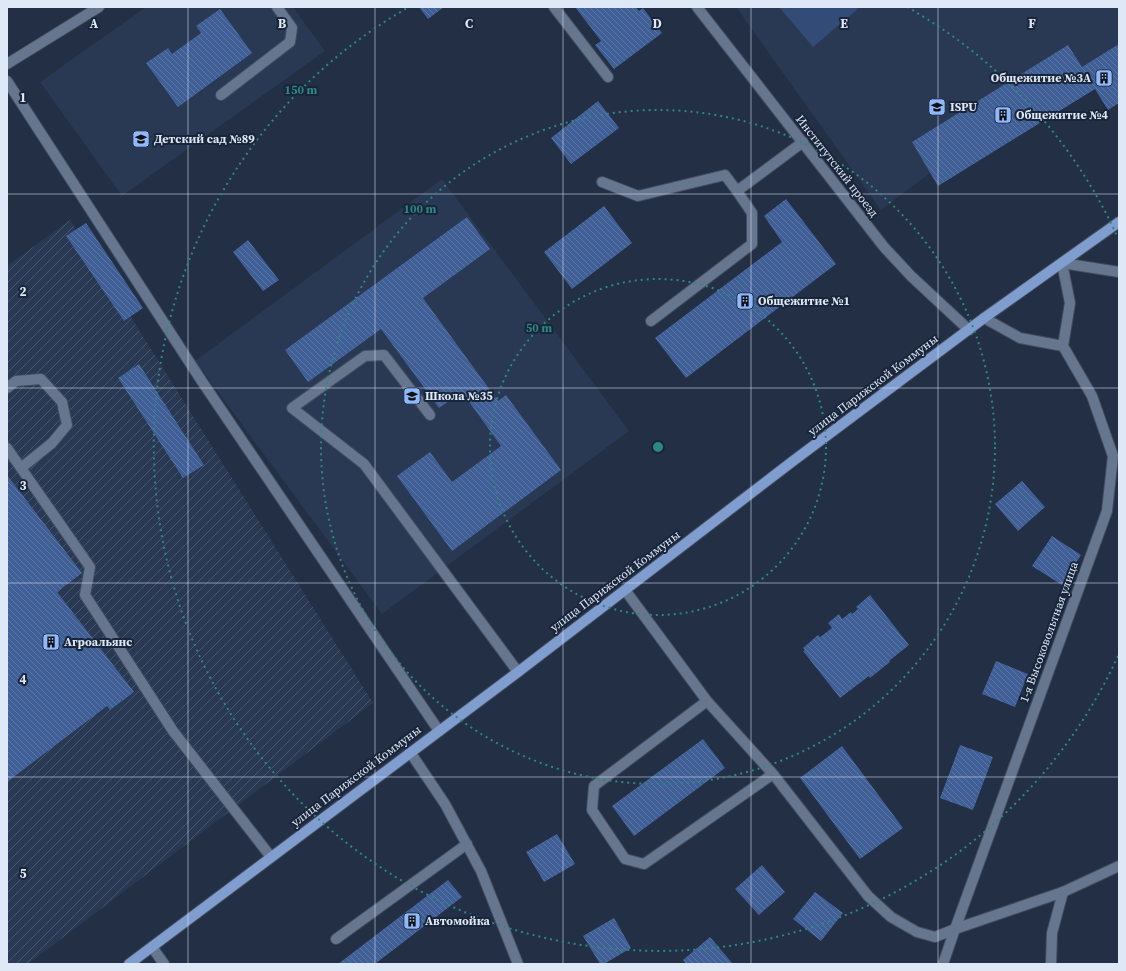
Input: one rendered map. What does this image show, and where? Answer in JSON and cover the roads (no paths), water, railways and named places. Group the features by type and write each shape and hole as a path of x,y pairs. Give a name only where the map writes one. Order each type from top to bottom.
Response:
{"main road":[{"name":"улица Парижской Коммуны","path":"129,964 518,672 793,461 984,318 1119,222"}],"street":[{"path":"221,95 290,42 292,28 277,7"},
{"path":"554,7 608,77"},
{"name":"Институтский проезд","path":"697,7 884,247 911,276 969,330"},
{"path":"7,64 95,8"},
{"path":"7,81 201,380 439,731"},
{"path":"737,191 802,142"},
{"path":"602,182 638,196 725,175 752,213 752,244 651,321"},
{"path":"984,318 1020,338 1062,346 1070,303 1062,263 1119,272"},
{"name":"1-я Высоковольтная улица","path":"943,964 1106,511 1113,456 1092,396 1062,346"},
{"path":"430,415 384,355 365,356 292,408 364,464 518,672"},
{"path":"7,388 16,381 41,379 62,402 67,425 52,444 21,468"},
{"path":"7,448 90,567 85,595 173,731 271,857"},
{"path":"625,590 707,701 773,774 868,896 891,917 917,932 935,937 1062,892 1119,866"},
{"path":"707,701 594,786 592,810 624,859 644,864 773,774"},
{"path":"410,752 446,804 481,871 518,964"},
{"path":"336,939 467,844"},
{"path":"1051,964 1052,933 1062,892"},
{"path":"152,947 164,964"}],"place":[{"name":"Общежитие №3А","path":"1104,78"},
{"name":"ISPU","path":"937,107"},
{"name":"Общежитие №4","path":"1003,115"},
{"name":"Детский сад №89","path":"141,139"},
{"name":"Общежитие №1","path":"745,301"},
{"name":"Школа №35","path":"412,396"},
{"name":"Агроальянс","path":"51,642"},
{"name":"Автомойка","path":"412,921"}]}
